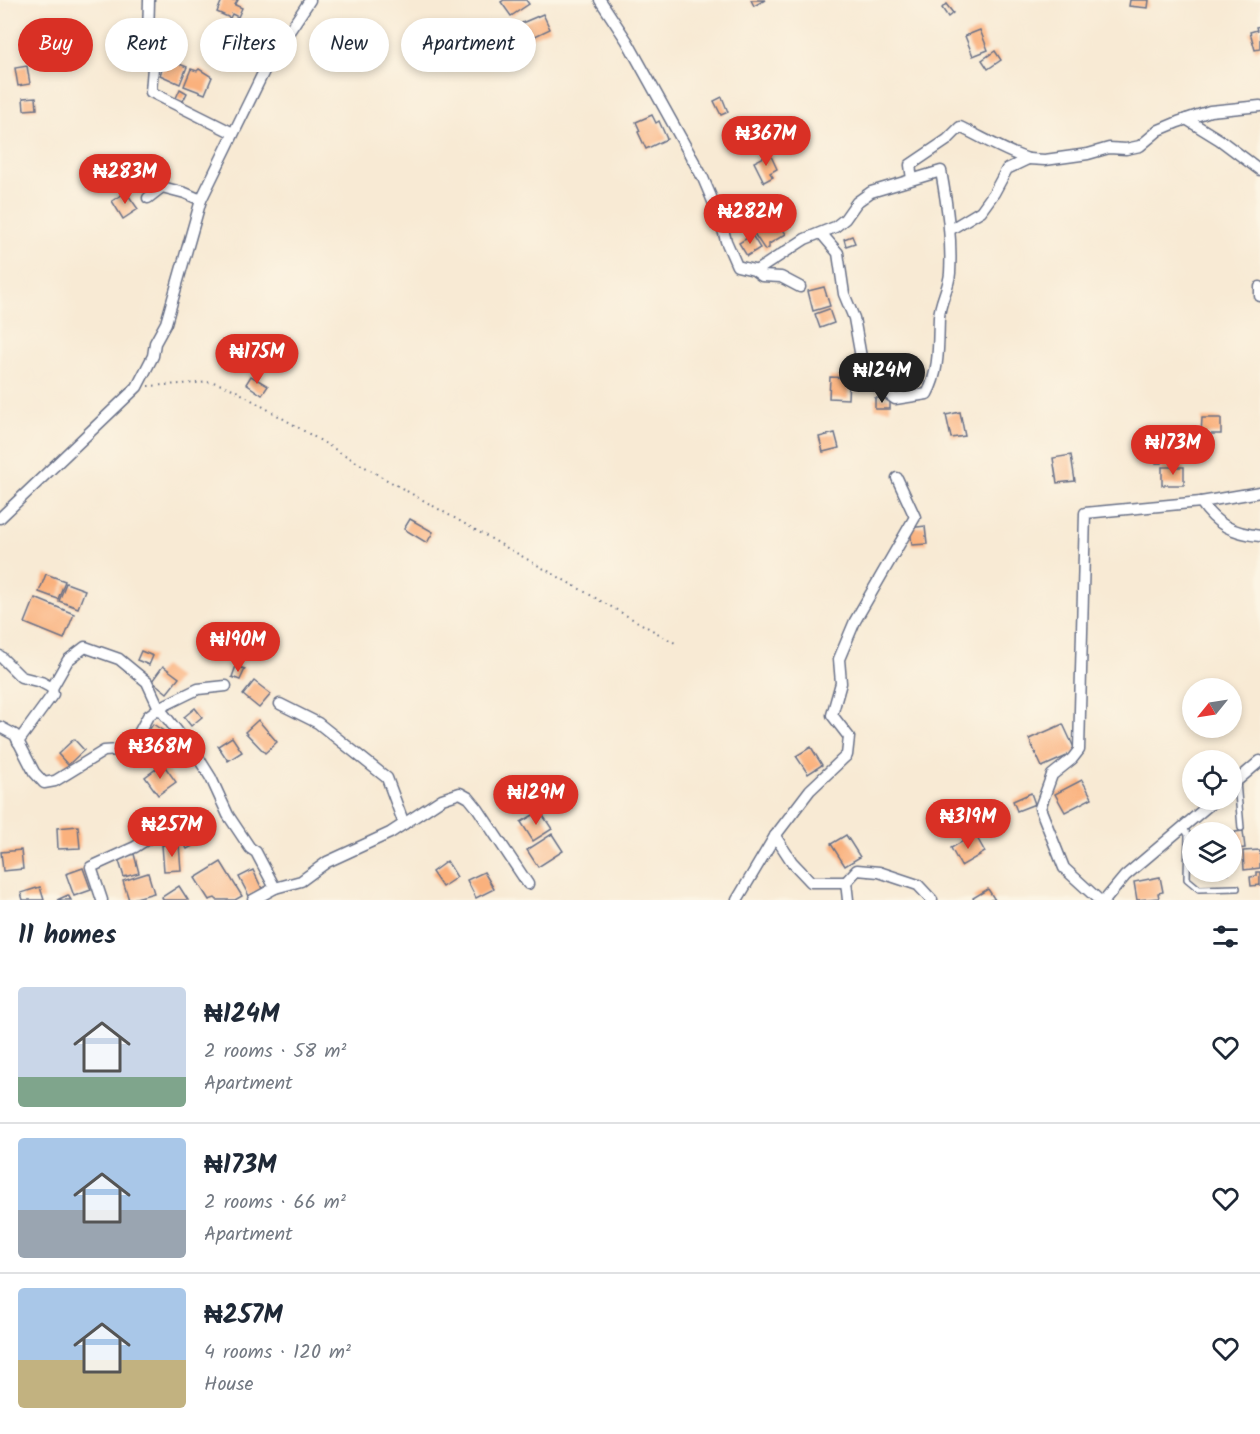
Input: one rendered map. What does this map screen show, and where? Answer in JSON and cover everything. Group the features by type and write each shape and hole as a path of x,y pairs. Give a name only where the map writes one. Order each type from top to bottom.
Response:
{"street":[{"path":"148,0 148,37 154,55 151,92 233,133"},
{"path":"0,518 136,387 153,357 155,343 166,323 201,200 267,65 310,0"},
{"path":"600,0 627,41 703,178 737,266 756,271 762,276 781,277 800,287"},
{"path":"912,179 910,165 946,140 960,127 991,141 1010,153 1028,159 1045,160 1088,154 1109,148 1140,146 1159,130 1186,119 1227,108 1260,106"},
{"path":"1186,119 1220,140 1260,170"},
{"path":"951,228 981,211 1008,169 1028,159"},
{"path":"756,271 805,239 835,227 845,219 857,202 871,192 941,171 951,228 950,273 939,316 940,345 933,383 927,394 895,399 874,384 862,363 854,318 844,294 838,254 821,233"},
{"path":"148,198 162,187 201,200"},
{"path":"1260,287 1260,296"},
{"path":"737,900 775,836 810,790 847,755 849,737 832,714 841,683 839,659 855,621 915,517 897,478"},
{"path":"1099,900 1064,868 1040,808 1052,775 1072,759 1079,750 1085,513 1201,502 1260,492"},
{"path":"1201,502 1210,516 1239,534 1260,536"},
{"path":"18,742 53,694 52,687 68,660 85,647 119,659 147,682 159,708 185,741 189,753 196,754 211,778 228,815 250,848 256,852 275,888"},
{"path":"0,656 21,677 52,687"},
{"path":"0,726 15,735 34,772 44,783 55,781 104,751 132,746 148,716 159,708 198,689 226,686"},
{"path":"280,705 318,723 387,778 404,824"},
{"path":"1242,776 1260,761"},
{"path":"253,900 275,888 301,881 345,852 390,833 442,799 460,793 469,798 478,809 528,884"},
{"path":"1188,822 1203,810"},
{"path":"1105,900 1125,876 1182,827"},
{"path":"102,900 91,867 135,847 160,831"},
{"path":"775,836 792,862 811,882 846,882 857,870 879,872 918,885 932,900"},
{"path":"846,882 848,900"}],"lane":[{"path":"1190,882 1199,890 1237,888"}],"path":[{"path":"136,387 213,382 234,389 382,477 675,643"}],"building":[{"path":"222,0 238,0 235,5 242,8 238,17 232,14 230,18 217,12"},
{"path":"526,0 529,4 511,16 501,2"},
{"path":"751,0 765,0 754,6"},
{"path":"1130,0 1149,0 1148,8 1129,6"},
{"path":"946,4 953,13 948,17 942,8"},
{"path":"543,14 550,29 536,36 536,18 534,18"},
{"path":"1260,26 1260,49 1255,50 1250,32 1257,30 1256,27"},
{"path":"980,30 988,50 973,56 965,36"},
{"path":"995,51 1001,60 988,69 982,60"},
{"path":"15,68 18,68 18,72 28,72 30,84 18,86"},
{"path":"191,69 197,71 199,69 200,72 212,77 205,94 184,86"},
{"path":"161,72 185,72 180,84 160,75"},
{"path":"180,89 187,93 183,101 176,98"},
{"path":"36,97 37,109 24,110 23,98"},
{"path":"722,97 728,112 721,115 714,101"},
{"path":"652,115 656,123 659,121 667,139 646,149 636,122"},
{"path":"770,154 777,169 770,173 773,177 764,182 754,162"},
{"path":"126,192 138,209 123,219 112,201"},
{"path":"773,214 786,234 769,244 769,248 765,250 753,232 768,223 766,219"},
{"path":"752,235 760,248 747,256 739,243"},
{"path":"852,236 855,243 846,246 844,239"},
{"path":"824,287 830,306 813,311 808,291"},
{"path":"829,309 834,323 820,328 815,314"},
{"path":"251,376 268,386 262,395 246,384"},
{"path":"830,377 849,378 848,399 829,398"},
{"path":"875,398 890,398 890,409 875,409"},
{"path":"960,412 965,436 951,438 946,415"},
{"path":"1202,418 1221,418 1221,434 1201,434"},
{"path":"835,433 839,448 823,452 819,437"},
{"path":"1160,440 1162,463 1156,463 1154,441"},
{"path":"1071,455 1075,481 1057,483 1053,458"},
{"path":"1162,467 1184,467 1184,485 1162,485"},
{"path":"410,519 433,532 427,543 404,529"},
{"path":"925,526 927,544 912,545 910,528"},
{"path":"46,574 65,581 58,599 39,592"},
{"path":"66,583 85,590 78,608 59,601"},
{"path":"35,598 74,614 64,639 25,623"},
{"path":"141,651 153,656 149,665 137,660"},
{"path":"163,666 179,678 167,693 152,681"},
{"path":"236,666 245,669 240,680 232,677"},
{"path":"254,681 271,694 259,708 243,695"},
{"path":"195,708 202,717 191,726 184,717"},
{"path":"258,720 277,742 265,753 245,732"},
{"path":"153,724 165,732 154,749 142,741"},
{"path":"1063,724 1076,752 1042,767 1029,739"},
{"path":"232,737 242,752 228,761 218,746"},
{"path":"74,739 84,750 68,765 58,754"},
{"path":"811,747 822,765 808,774 796,756"},
{"path":"163,764 176,782 158,795 145,777"},
{"path":"1082,780 1092,798 1065,812 1055,794"},
{"path":"1031,793 1035,804 1017,811 1013,801"},
{"path":"540,811 552,829 533,841 521,822"},
{"path":"206,823 216,834 209,840 199,829"},
{"path":"78,826 80,848 58,849 57,828"},
{"path":"191,826 200,842 187,849 178,834"},
{"path":"1242,831 1245,848 1242,848"},
{"path":"552,834 563,851 538,867 527,850"},
{"path":"975,834 985,852 961,866 951,848"},
{"path":"846,835 860,857 845,866 831,844"},
{"path":"179,844 181,870 164,871 162,845"},
{"path":"21,850 23,869 3,871 1,852"},
{"path":"1260,850 1260,868 1244,870 1243,851"},
{"path":"134,854 139,873 124,877 118,858"},
{"path":"447,861 457,877 442,887 432,872"},
{"path":"221,862 242,896 235,900 215,898 209,900 195,878"},
{"path":"83,868 91,890 74,896 66,874"},
{"path":"253,870 262,889 249,896 239,877"},
{"path":"484,872 494,889 476,898 467,880"},
{"path":"1256,872 1260,872 1260,885 1251,886 1250,877 1256,876"},
{"path":"148,873 154,893 129,900 123,881"},
{"path":"1160,877 1163,892 1158,893 1159,898 1137,900 1134,882"},
{"path":"179,886 188,900 163,900 162,897"},
{"path":"40,887 44,900 23,900 21,893"},
{"path":"988,889 995,900 974,900 973,898"},
{"path":"68,895 71,900 57,900"}]}
